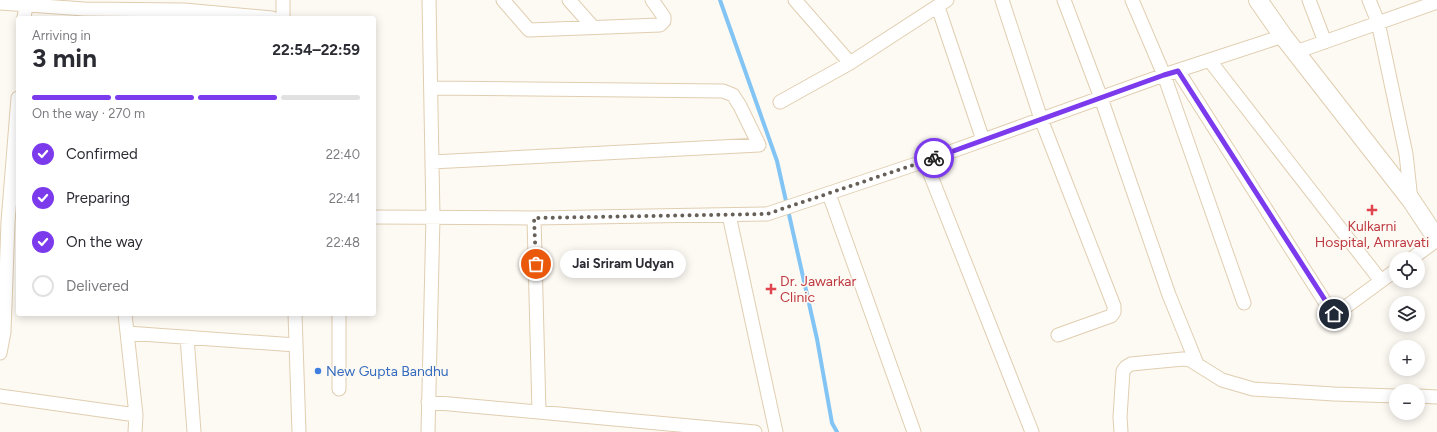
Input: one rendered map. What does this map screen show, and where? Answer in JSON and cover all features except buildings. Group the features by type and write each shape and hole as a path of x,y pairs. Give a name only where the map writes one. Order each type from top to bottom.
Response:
{"main road":[{"path":"1258,0 1283,36 1411,200 1437,239"}],"street":[{"path":"283,0 283,16"},
{"path":"428,432 432,217 429,0"},
{"path":"503,0 529,30 660,25 664,22 664,17 652,0"},
{"path":"569,0 592,27"},
{"path":"795,0 805,14 850,63"},
{"path":"805,0 805,14"},
{"path":"1002,0 1041,119 1114,306 1114,312 1111,316 1058,335"},
{"path":"1064,0 1101,98 1170,295 1197,364"},
{"path":"1132,0 1164,75 1244,303"},
{"path":"1309,0 1325,42"},
{"path":"1369,0 1378,22 1406,154 1411,200"},
{"path":"1296,52 1437,2"},
{"path":"0,3 26,5 58,3 83,14 155,5 183,14 228,16"},
{"path":"780,102 850,63 942,3 983,140"},
{"path":"24,16 26,5"},
{"path":"376,217 534,218 767,214 925,162 1164,75 1283,36"},
{"path":"1210,61 1381,281"},
{"path":"1178,71 1332,313 1336,314 1389,275"},
{"path":"431,88 723,91 733,95 759,145 432,162"},
{"path":"0,353 16,126"},
{"path":"925,162 1032,432"},
{"path":"829,194 914,432"},
{"path":"729,215 776,432"},
{"path":"534,218 539,412"},
{"path":"1420,252 1437,239"},
{"path":"125,316 136,415 135,432"},
{"path":"295,316 299,432"},
{"path":"339,316 339,389"},
{"path":"127,333 296,345"},
{"path":"187,337 194,432"},
{"path":"1121,432 1120,416 1123,371 1131,364 1183,359 1190,360 1222,380 1253,389 1389,396"},
{"path":"0,396 136,415"},
{"path":"1425,396 1437,397"},
{"path":"428,402 755,432"}],"waterway":[{"path":"720,0 777,161 817,339 832,423 837,432"}],"way so far":[{"path":"536,264 534,218 767,214 934,158"}],"place":[{"name":"Kulkarni Hospital, Amravati","path":"1372,210"},
{"name":"Jai Sriram Udyan","path":"536,264"},
{"name":"Dr. Jawarkar Clinic","path":"771,289"},
{"name":"New Gupta Bandhu","path":"318,371"}],"route":[{"path":"934,158 1178,71 1323,300 1334,314"}]}
